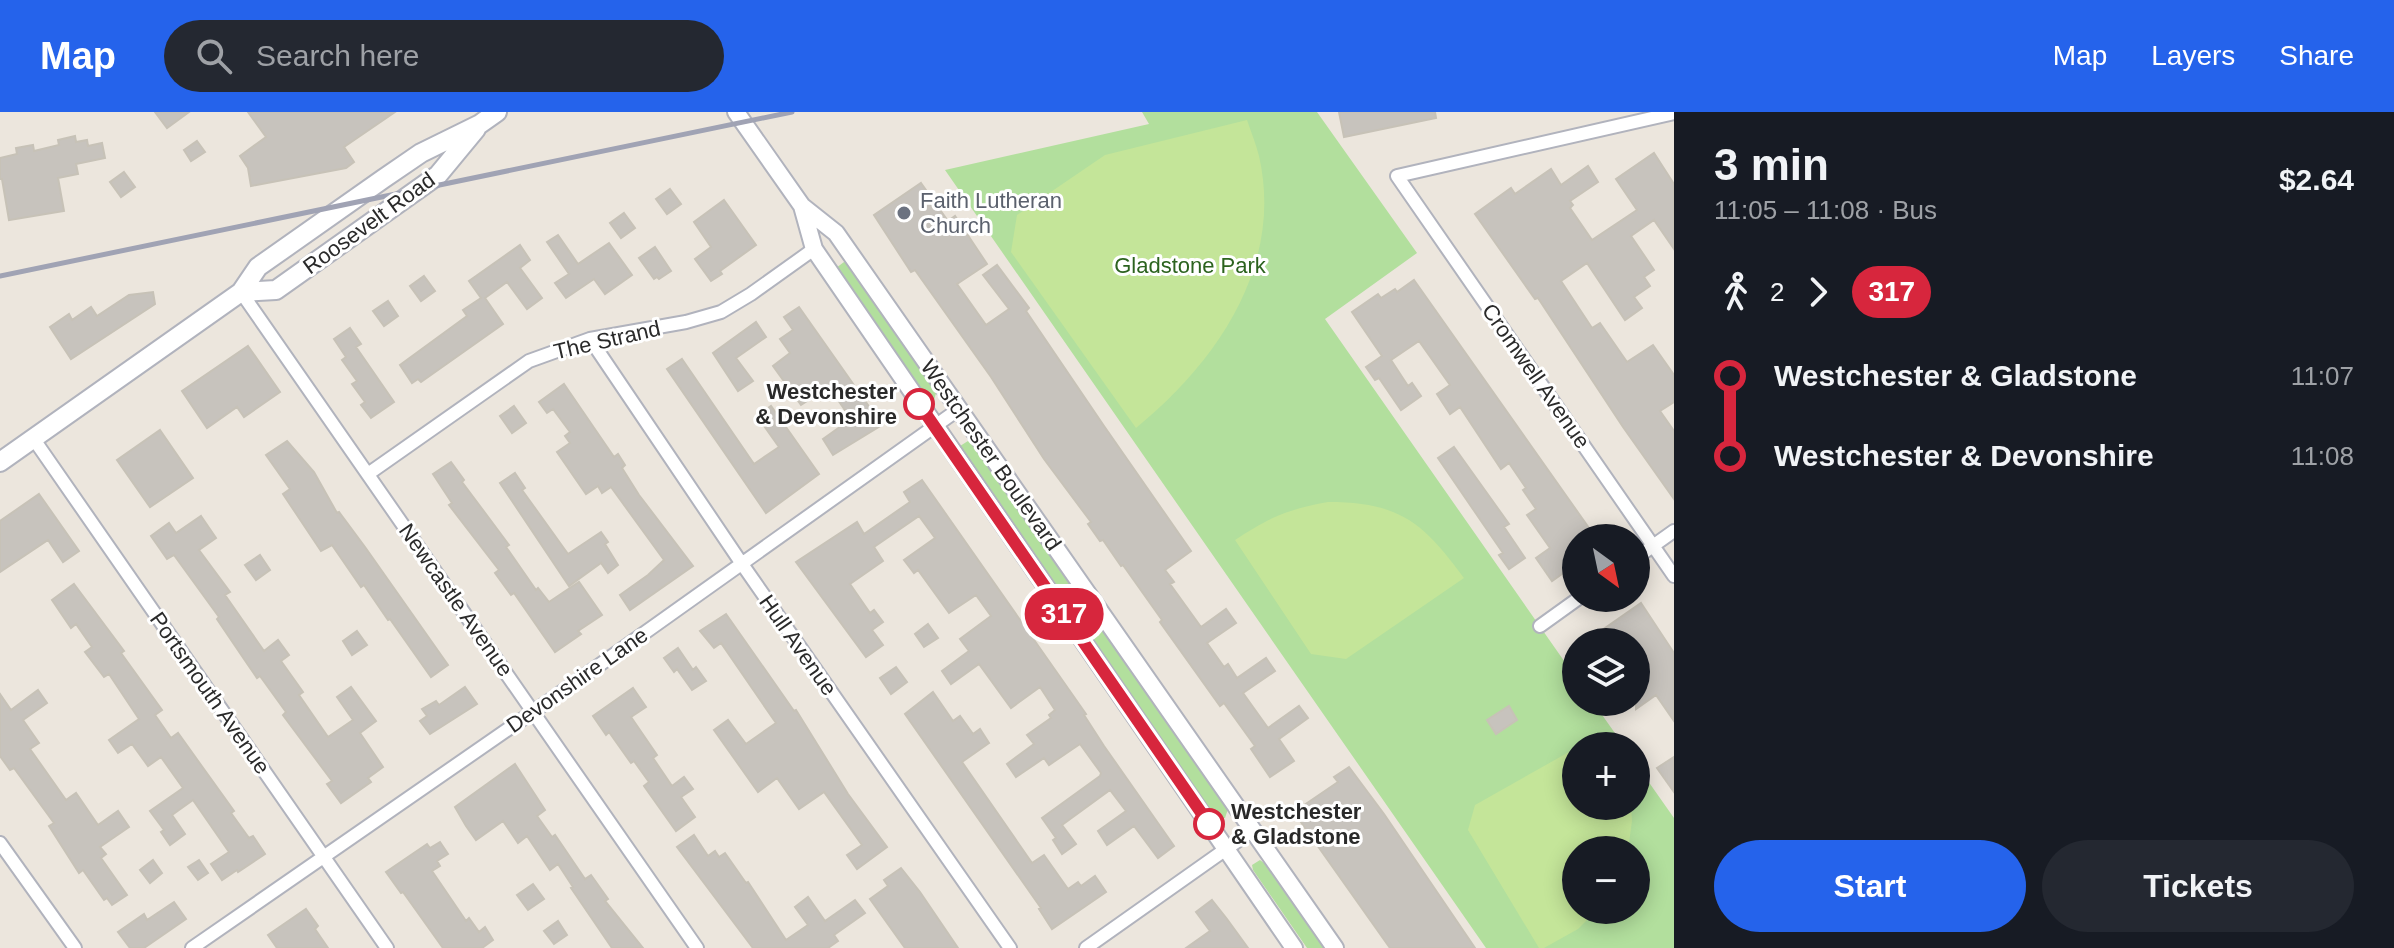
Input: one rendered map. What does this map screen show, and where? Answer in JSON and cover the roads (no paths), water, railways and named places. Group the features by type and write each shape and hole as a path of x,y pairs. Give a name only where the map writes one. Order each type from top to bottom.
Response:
{"main road":[{"name":"Roosevelt Road","path":"0,462 241,292 258,267 371,187 421,153 480,124 497,112"},
{"name":"Roosevelt Road","path":"241,292 276,290 438,175 480,124"}],"street":[{"name":"Westchester Boulevard","path":"736,112 802,206 836,233 1335,948"},
{"name":"Cromwell Avenue","path":"1674,113 1397,176 1674,576"},
{"name":"Westchester Boulevard","path":"802,206 814,249 1294,948"},
{"name":"The Strand","path":"368,474 529,361 590,339 686,322 721,312 814,249"},
{"name":"Newcastle Avenue","path":"241,292 697,948"},
{"name":"Hull Avenue","path":"590,339 742,564 1010,948"},
{"name":"Devonshire Lane","path":"192,948 533,712 959,409"},
{"name":"Portsmouth Avenue","path":"33,438 387,948"},
{"path":"1650,548 1674,531"},
{"path":"1540,626 1562,610"},
{"path":"1086,948 1253,830"},
{"path":"0,843 75,948"}],"railway":[{"path":"0,276 792,112"}],"place":[{"name":"Faith Lutheran Church","path":"904,213"},
{"name":"Westchester & Devonshire","path":"919,404"},
{"name":"Westchester & Gladstone","path":"1209,824"}],"park label":[{"name":"Gladstone Park","path":"1190,265"}]}
